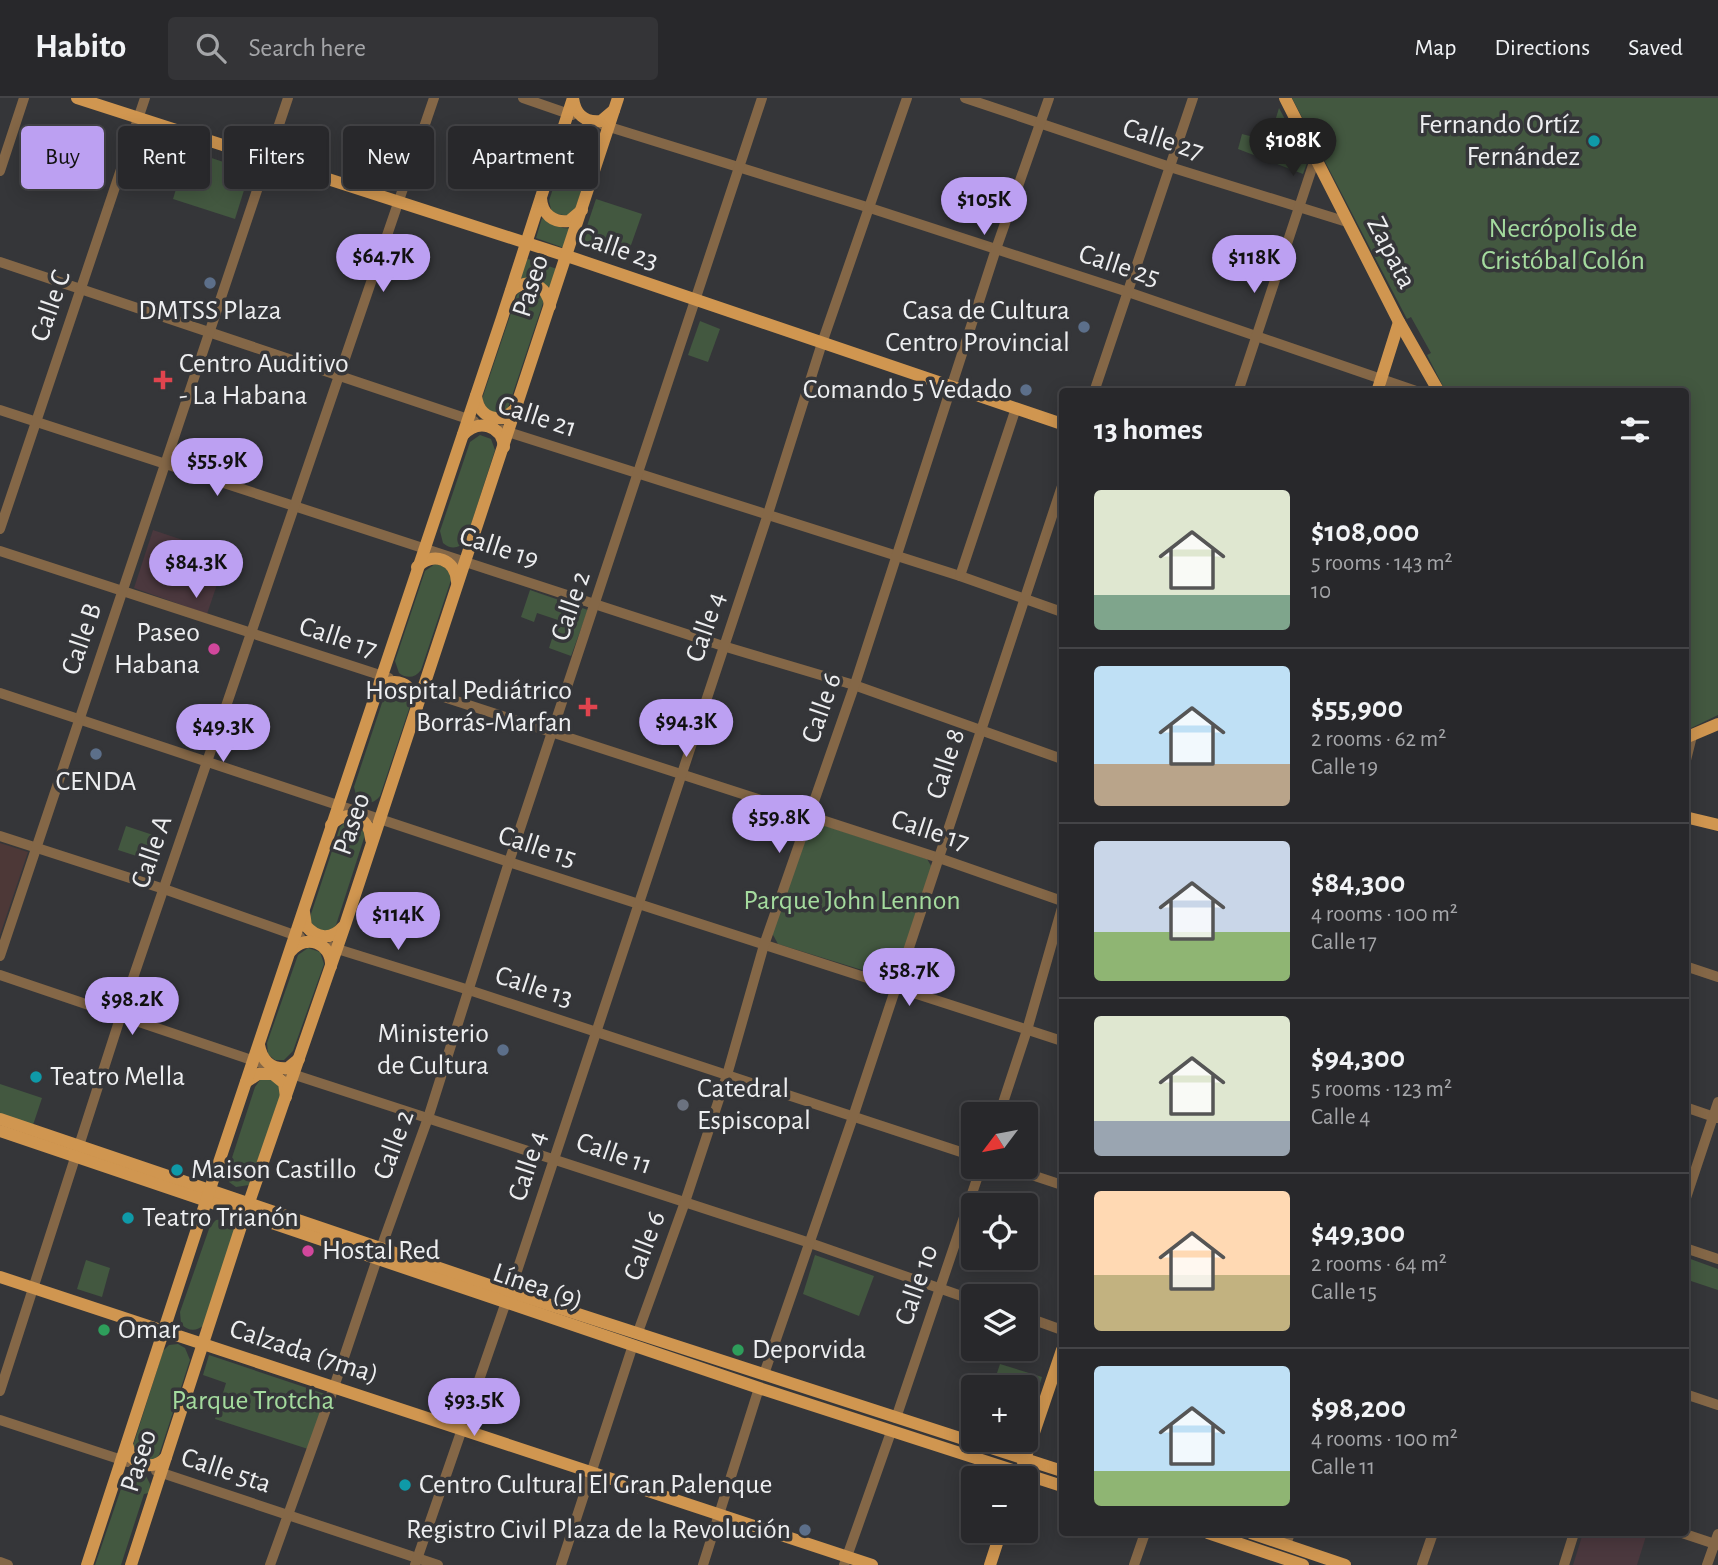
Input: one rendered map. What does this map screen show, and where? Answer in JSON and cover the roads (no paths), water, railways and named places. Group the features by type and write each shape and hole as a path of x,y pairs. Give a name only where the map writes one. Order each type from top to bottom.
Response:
{"main road":[{"name":"Calle 23","path":"77,98 224,145"},
{"name":"Paseo","path":"565,126 573,98"},
{"path":"573,98 578,113 588,120 601,121 607,118 617,103"},
{"name":"Zapata","path":"1285,98 1399,322 1437,388"},
{"name":"Paseo","path":"131,1565 464,561 519,405 617,103"},
{"path":"598,134 602,147"},
{"name":"Calle 23","path":"329,179 1059,423"},
{"name":"Paseo","path":"88,1565 331,825 469,419 543,189"},
{"path":"541,194 545,213 556,220 562,222 575,218 583,208"},
{"path":"509,292 521,284 535,284 546,292 550,306"},
{"path":"1378,388 1399,322"},
{"path":"1391,349 1409,339"},
{"path":"477,392 478,405 491,418 510,416 519,405"},
{"path":"463,435 474,426 488,425 500,434 504,448"},
{"path":"430,532 433,546 444,554 459,554 470,545"},
{"path":"417,567 429,559 443,559 454,568 457,582"},
{"path":"377,691 388,682 402,683 414,692 417,707"},
{"path":"1689,738 1718,724"},
{"path":"345,789 348,803 360,813 373,813 384,806"},
{"path":"331,825 343,816 358,817 368,826 371,840"},
{"path":"1689,818 1717,825"},
{"path":"303,912 306,926 319,936 338,933 346,922"},
{"path":"290,953 300,943 317,942 327,949 330,970"},
{"path":"259,1044 263,1059 274,1068 288,1068 299,1059"},
{"path":"246,1082 258,1074 272,1074 284,1083 286,1097"},
{"name":"Línea (9)","path":"0,1119 79,1151 508,1297 635,1338 764,1374 1059,1470"},
{"name":"Línea (9)","path":"0,1132 79,1151"},
{"name":"Calzada (7ma)","path":"0,1277 719,1515 846,1561 872,1565"},
{"path":"159,1346 170,1337 185,1338 195,1347 198,1361"},
{"name":"Línea (9)","path":"635,1338 759,1388 990,1466"},
{"path":"1023,1466 1059,1359"},
{"path":"127,1443 131,1457 142,1465 156,1464 167,1455"},
{"path":"117,1475 127,1466 142,1467 153,1476 156,1490"},
{"name":"Línea (9)","path":"1038,1480 1059,1485"},
{"path":"1221,1536 1345,1565"},
{"path":"1257,1536 1284,1550 1303,1565"},
{"path":"990,1565 997,1543"}],"street":[{"path":"0,171 24,98"},
{"name":"Calle C","path":"0,529 145,98"},
{"name":"Calle B","path":"278,126 288,98"},
{"name":"Calle A","path":"0,1391 121,1017 434,98"},
{"name":"Calle 25","path":"523,98 1128,292 1408,388"},
{"name":"Calle 2","path":"270,1565 428,1118 509,862 762,98"},
{"name":"Calle 4","path":"417,1562 556,1159 595,1032 768,514 822,343 907,98"},
{"name":"Calle 27","path":"965,98 1170,167 1348,222"},
{"name":"Calle 6","path":"561,1565 635,1338 685,1202 727,1075 764,945 854,685 996,250 1049,98"},
{"path":"1095,388 1192,98"},
{"path":"1239,388 1315,159"},
{"name":"Calle B","path":"0,956 257,189"},
{"name":"Calle 21","path":"0,262 508,432 960,576 1059,611"},
{"path":"960,576 1016,408"},
{"name":"Calle 19","path":"0,410 723,646 854,685 1059,758"},
{"name":"Calle 8","path":"764,1374 853,1117 1059,495"},
{"name":"Calle 17","path":"0,551 809,815 1059,900"},
{"name":"Calle 15","path":"0,693 637,904 1059,1040"},
{"name":"Calle 13","path":"0,835 337,949 961,1152"},
{"path":"1003,1102 1059,918"},
{"path":"1689,967 1718,977"},
{"name":"Calle 11","path":"0,975 274,1068 810,1243 961,1296"},
{"path":"1689,1190 1716,1117 1718,1102"},
{"path":"1689,1108 1716,1117"},
{"path":"1038,1177 1059,1184"},
{"name":"Calle 10","path":"896,1418 977,1180"},
{"path":"1689,1249 1718,1259"},
{"path":"1038,1321 1059,1328"},
{"path":"703,1565 759,1388"},
{"path":"1689,1395 1718,1405"},
{"name":"Calle 5ta","path":"0,1420 287,1515 417,1562 438,1565"},
{"path":"846,1561 891,1432"},
{"path":"1689,1535 1717,1541 1707,1565"},
{"path":"1134,1565 1144,1536"},
{"path":"1422,1565 1432,1536"},
{"path":"1564,1565 1573,1536"},
{"path":"0,1562 8,1565"}],"place":[{"name":"Fernando Ortíz Fernández","path":"1594,141"},
{"name":"DMTSS Plaza","path":"210,283"},
{"name":"Casa de Cultura Centro Provincial","path":"1084,327"},
{"name":"Centro Auditivo - La Habana","path":"163,380"},
{"name":"Comando 5 Vedado","path":"1026,390"},
{"name":"Paseo Habana","path":"214,649"},
{"name":"Hospital Pediátrico Borrás-Marfan","path":"588,707"},
{"name":"CENDA","path":"96,754"},
{"name":"Ministerio de Cultura","path":"503,1050"},
{"name":"Teatro Mella","path":"36,1077"},
{"name":"Catedral Espiscopal","path":"683,1105"},
{"name":"Maison Castillo","path":"177,1170"},
{"name":"Teatro Trianón","path":"128,1218"},
{"name":"Hostal Red","path":"308,1251"},
{"name":"Omar","path":"104,1330"},
{"name":"Deporvida","path":"738,1350"},
{"name":"Centro Cultural El Gran Palenque","path":"405,1485"},
{"name":"Registro Civil Plaza de la Revolución","path":"805,1530"}],"park label":[{"name":"Necrópolis de Cristóbal Colón","path":"1563,245"},
{"name":"Parque John Lennon","path":"852,901"},
{"name":"Parque Trotcha","path":"253,1401"}]}
